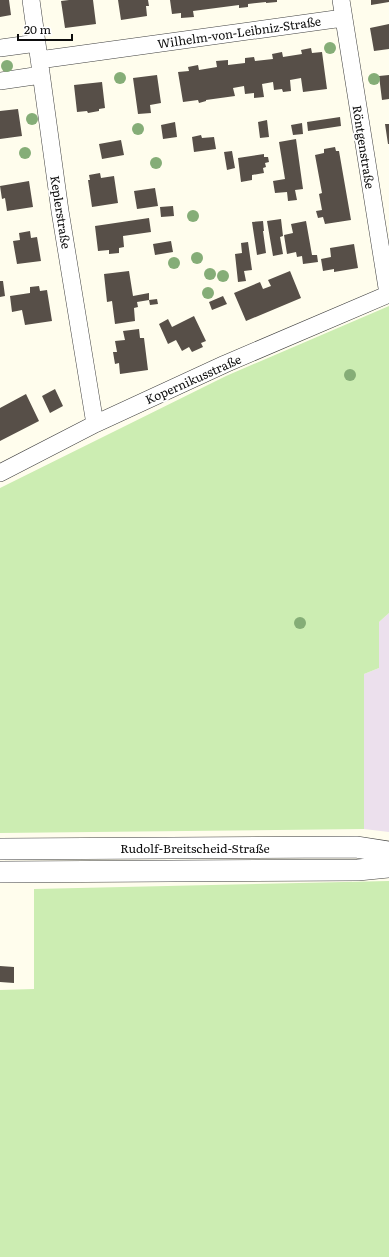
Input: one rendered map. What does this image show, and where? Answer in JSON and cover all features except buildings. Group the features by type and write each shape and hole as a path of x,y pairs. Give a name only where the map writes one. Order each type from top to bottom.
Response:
{"street":[{"name":"Keplerstraße","path":"31,0 60,211 95,424"},
{"name":"Röntgenstraße","path":"341,0 389,294"},
{"name":"Wilhelm-von-Leibniz-Straße","path":"0,81 39,59 343,18"},
{"name":"Wilhelm-von-Leibniz-Straße","path":"0,48 39,59"},
{"name":"Kopernikusstraße","path":"0,472 95,424 225,364 389,294"},
{"name":"Rudolf-Breitscheid-Straße","path":"0,849 356,847 389,852"},
{"name":"Rudolf-Breitscheid-Straße","path":"0,872 358,870 389,867"}],"shaded area":[{"path":"389,613 389,832 364,829 364,674 379,668 379,622"}],"green space":[{"path":"389,306 389,613 379,622 379,668 364,674 364,829 0,833 0,488 226,376"},
{"path":"389,881 389,1257 0,1257 0,990 34,989 34,889"}]}
